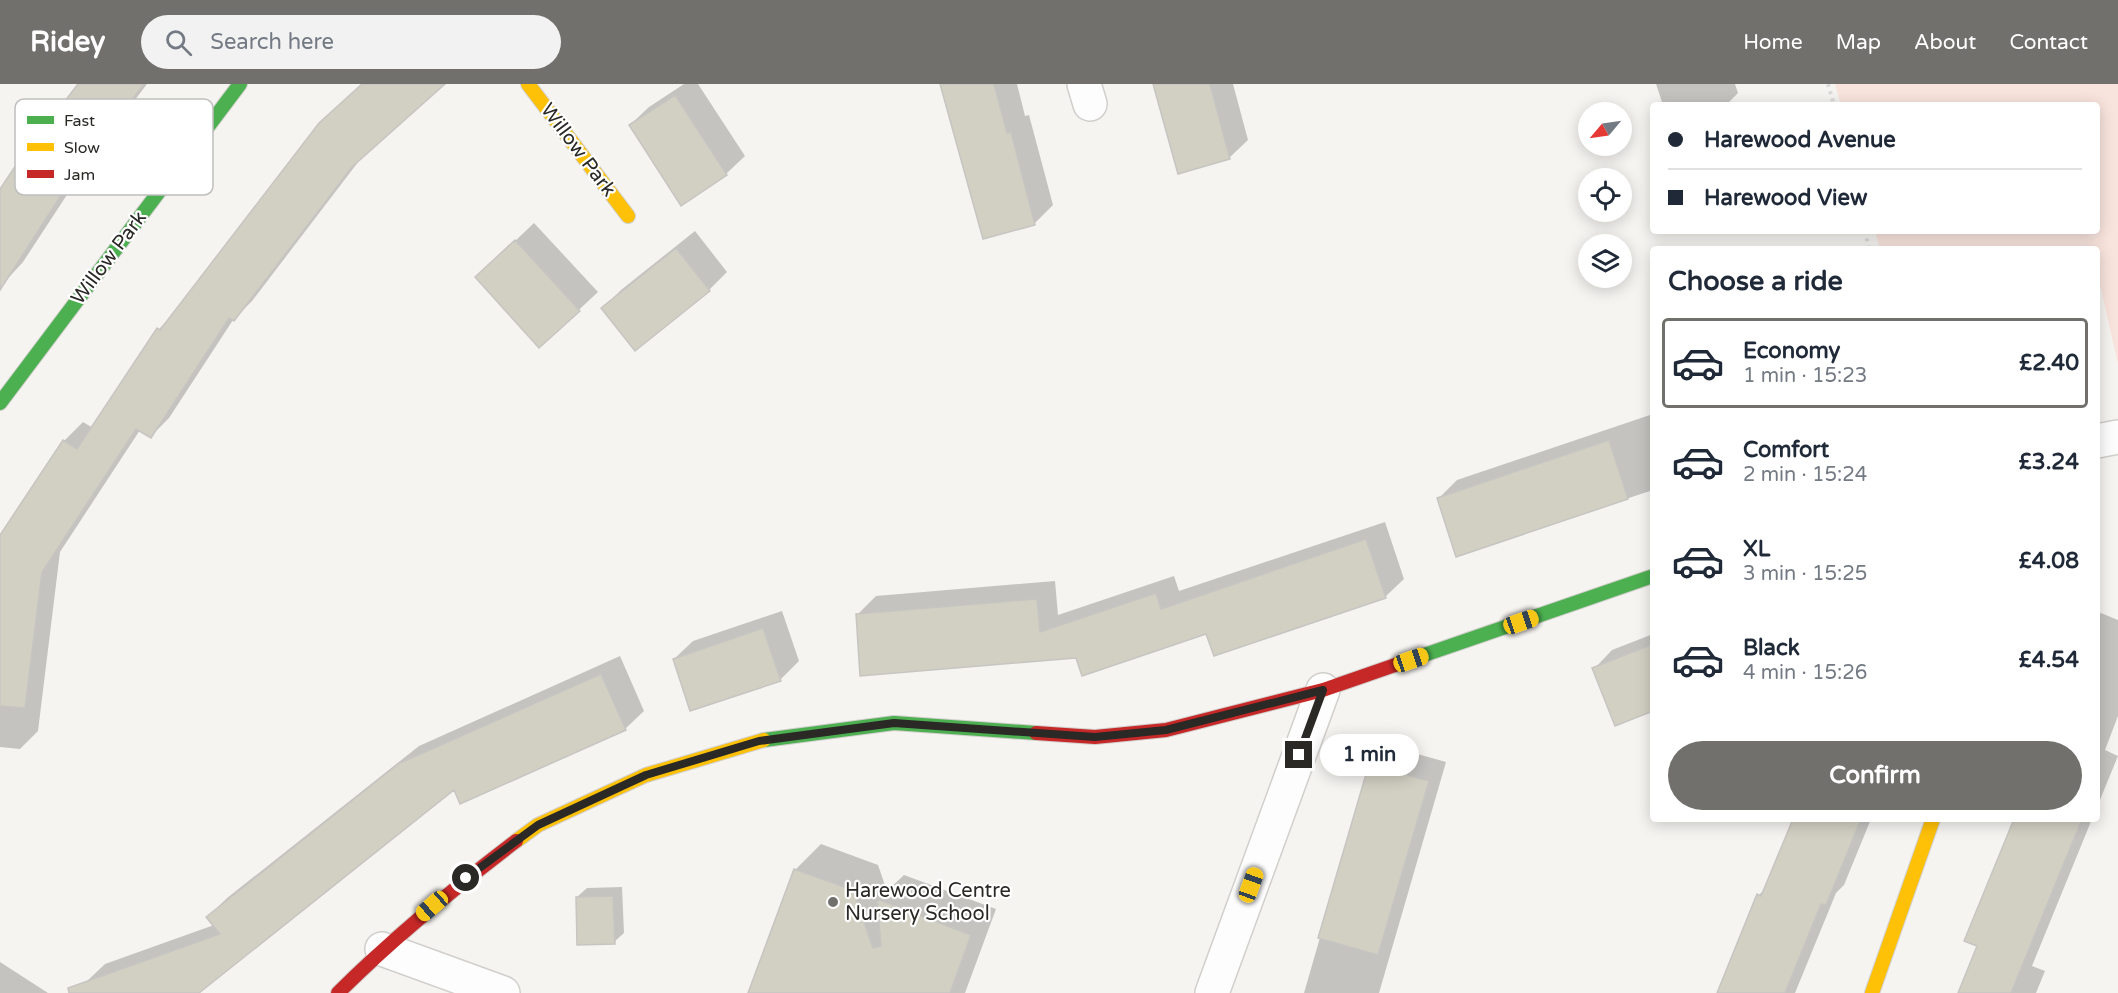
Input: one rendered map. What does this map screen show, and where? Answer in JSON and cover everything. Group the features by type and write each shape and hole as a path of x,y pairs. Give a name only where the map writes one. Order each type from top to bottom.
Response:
{"street":[{"name":"Willow Park","path":"213,120 240,84"},
{"name":"Willow Park","path":"528,84 628,216"},
{"name":"Willow Park","path":"0,404 157,195"},
{"path":"2100,440 2118,437"},
{"path":"338,993 382,949 449,891 538,825 646,775 759,741 894,723 1095,737 1166,730 1323,690 1650,577"},
{"path":"1212,993 1323,690"},
{"path":"1872,993 1932,822"},
{"path":"382,949 503,993"}],"path":[{"path":"1828,84 1833,102"}],"shaded area":[{"path":"1835,84 2118,84 2118,364 2100,285 2100,246 1879,246 1876,234 2100,234 2100,102 1840,102"}],"building":[{"path":"78,84 144,84 132,99 66,99"},
{"path":"362,84 445,84 352,167 234,321 229,318 151,438 136,429 42,572 25,708 0,706 0,535 63,440 77,449 157,328 160,330 319,123"},
{"path":"940,84 994,84 1007,133 1011,132 1035,225 983,239"},
{"path":"1153,84 1210,84 1230,159 1178,174"},
{"path":"675,95 727,175 681,206 629,125"},
{"path":"15,166 15,195 61,195 0,290 0,189"},
{"path":"515,240 580,311 539,348 475,277"},
{"path":"676,248 710,291 635,351 601,308"},
{"path":"1609,440 1628,499 1456,557 1437,498"},
{"path":"1366,539 1386,598 1214,656 1206,634 1082,676 1076,658 860,676 856,614 1037,599 1040,632 1156,593 1161,609"},
{"path":"763,628 781,681 690,711 673,659"},
{"path":"1650,645 1650,712 1615,726 1592,668"},
{"path":"601,674 626,730 460,804 454,790 199,993 69,993 68,988 220,934 206,917 398,764"},
{"path":"1369,764 1429,781 1378,955 1318,938"},
{"path":"1792,822 1860,822 1826,905 1821,904 1785,993 1717,993 1757,894 1761,896"},
{"path":"2013,822 2081,822 2011,993 1958,993 1977,946 1964,941"},
{"name":"Harewood Centre Nursery School","path":"794,869 853,890 873,948 881,946 877,899 971,935 950,993 748,993"},
{"path":"613,896 615,944 577,945 576,897"}],"traffic: fast":[{"path":"213,120 240,84"},
{"path":"0,403 156,195"},
{"path":"1398,664 1650,577"},
{"path":"764,740 894,723 1036,733"}],"traffic: slow":[{"path":"528,84 628,216"},
{"path":"516,841 538,825 646,775 764,740"},
{"path":"1872,993 1932,822"}],"traffic: jam":[{"path":"1036,733 1095,737 1166,730 1323,690 1398,664"},
{"path":"338,993 424,914 516,841"}],"place":[{"name":"Harewood Centre Nursery School","path":"833,902"}],"route":[{"path":"466,878 538,825 646,775 759,741 894,723 1095,737 1166,730 1323,690 1299,755"}]}
